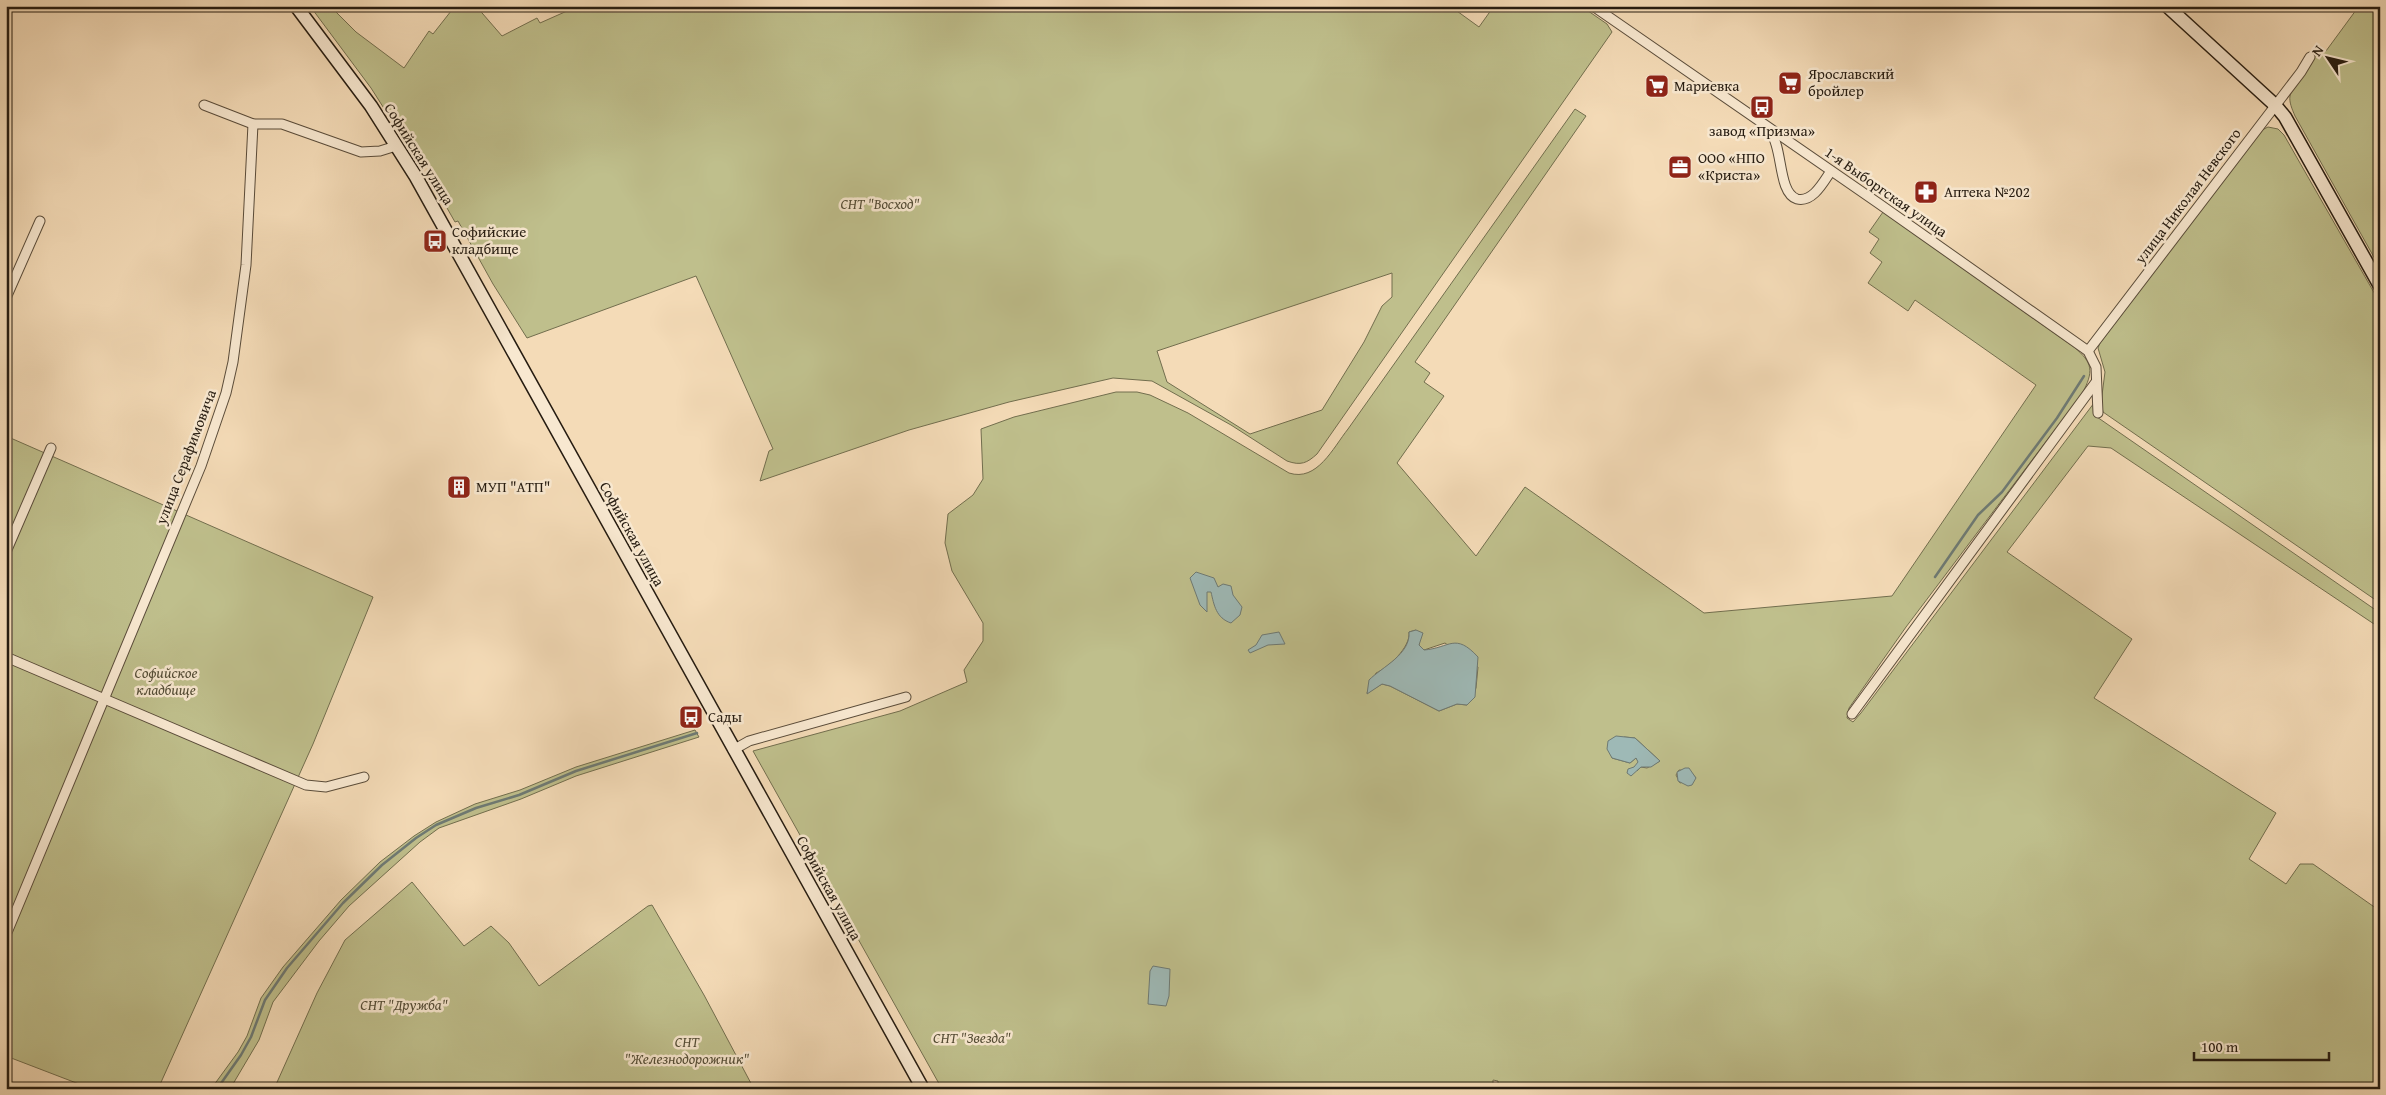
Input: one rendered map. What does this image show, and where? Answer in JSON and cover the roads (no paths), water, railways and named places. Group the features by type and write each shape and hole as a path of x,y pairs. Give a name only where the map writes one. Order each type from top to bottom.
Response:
{"main road":[{"name":"Софийская улица","path":"296,6 366,100 450,236 733,750 923,1089"},
{"path":"2167,6 2275,105 2293,131 2380,286"}],"street":[{"name":"1-я Выборгская улица","path":"1593,6 2088,351"},
{"name":"улица Николая Невского","path":"2088,351 2301,72 2310,57"},
{"path":"204,105 253,124 282,124 361,152 380,151 396,146"},
{"name":"улица Серафимовича","path":"6,935 201,466 226,393 246,265 253,124"},
{"path":"1766,127 1778,144 1786,188 1793,197 1804,199 1810,197 1831,171"},
{"path":"6,298 40,221"},
{"path":"2088,351 2095,362 2098,413"},
{"path":"1852,714 2096,382"},
{"path":"6,552 51,448"},
{"path":"6,657 306,785 326,787 364,777"},
{"path":"733,750 749,741 906,697"}],"water":[{"path":"1196,572 1214,578 1218,587 1223,584 1231,586 1233,595 1242,607 1240,615 1231,623 1219,614 1211,592 1207,592 1207,612 1200,605 1190,578"},
{"path":"1416,630 1423,633 1419,645 1424,650 1458,643 1470,649 1478,657 1475,697 1467,705 1457,704 1439,711 1390,686 1382,684 1367,694 1369,680 1401,653 1408,640 1409,632"},
{"path":"1279,632 1285,644 1268,645 1250,653 1248,650 1256,645 1262,635"},
{"path":"1616,736 1635,738 1660,761 1651,767 1641,767 1631,776 1627,773 1628,769 1634,767 1638,762 1636,758 1630,763 1612,758 1607,749 1608,741"},
{"path":"1689,768 1696,778 1692,785 1688,786 1678,781 1677,772"},
{"path":"1153,966 1170,969 1169,996 1166,1006 1148,1004 1150,971"}],"waterway":[{"path":"1935,577 1978,515 2002,492 2057,418 2084,376"},
{"path":"217,1089 241,1055 251,1037 265,1000 287,968 343,903 382,865 416,838 436,825 476,808 519,795 576,771 697,733"}],"place":[{"name":"Ярославский бройлер","path":"1790,83"},
{"name":"Мариевка","path":"1657,86"},
{"name":"завод «Призма»","path":"1762,107"},
{"name":"ООО «НПО «Криста»","path":"1680,167"},
{"name":"Аптека №202","path":"1926,192"},
{"name":"Софийские кладбище","path":"435,241"},
{"name":"МУП \"АТП\"","path":"459,487"},
{"name":"Сады","path":"691,717"}],"park label":[{"name":"СНТ \"Восход\"","path":"880,204"},
{"name":"Софийское кладбище","path":"166,682"},
{"name":"СНТ \"Дружба\"","path":"404,1005"},
{"name":"СНТ \"Звезда\"","path":"972,1038"},
{"name":"СНТ \"Железнодорожник\"","path":"687,1050"}]}
